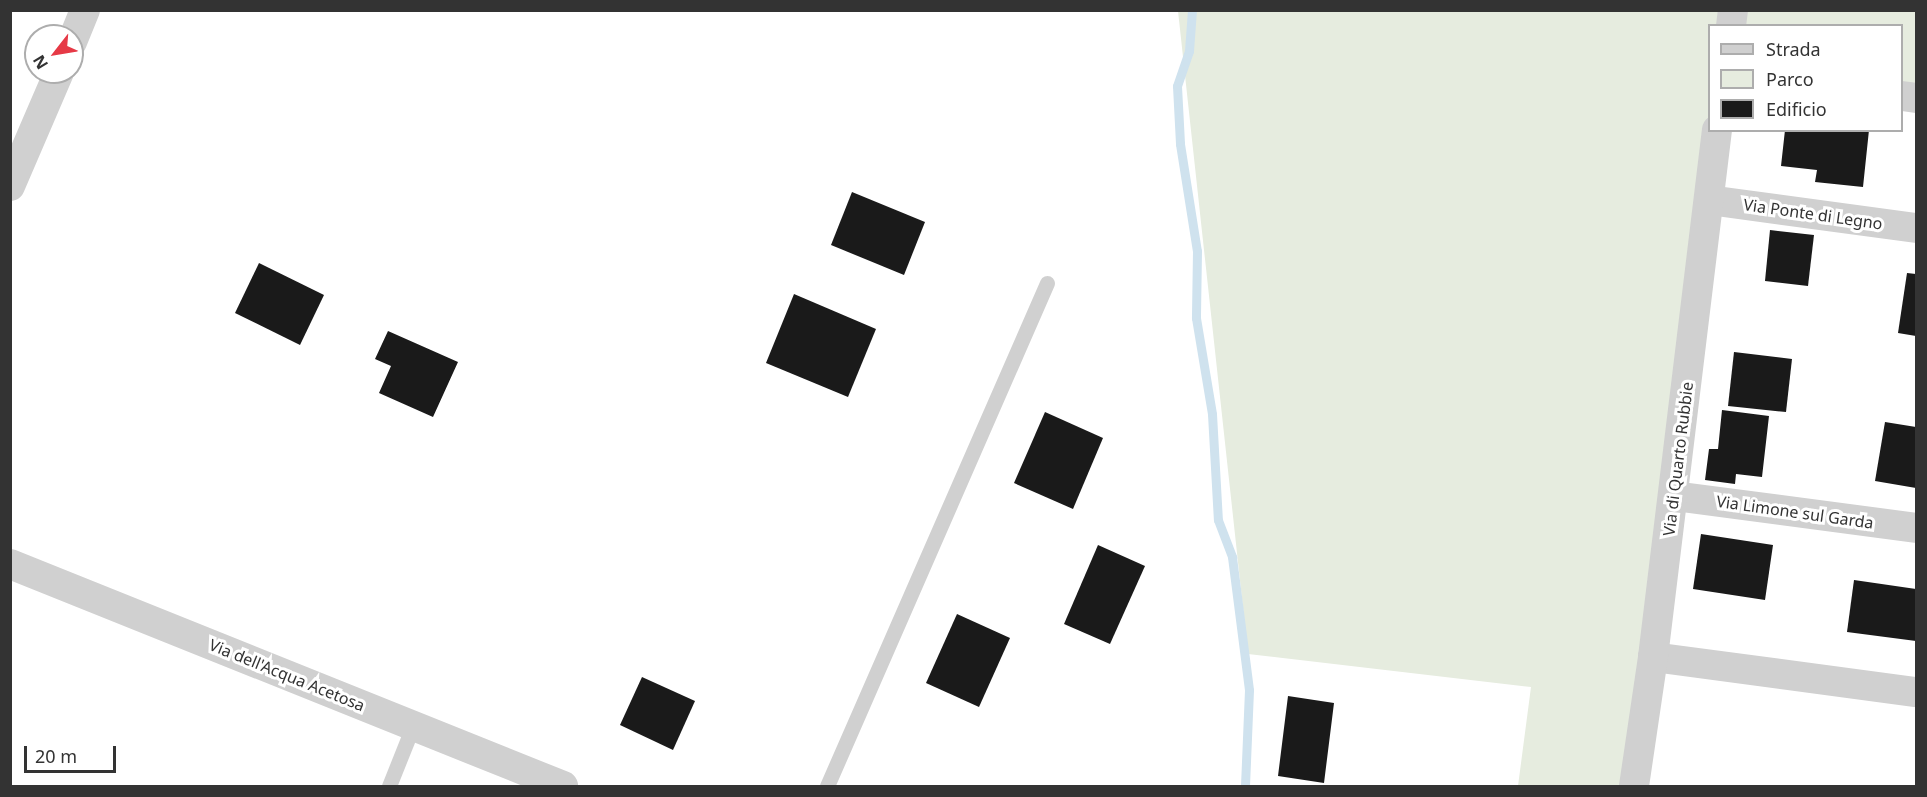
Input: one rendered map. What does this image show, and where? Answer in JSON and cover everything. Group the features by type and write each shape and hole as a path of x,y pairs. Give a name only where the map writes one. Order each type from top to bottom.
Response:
{"street":[{"path":"79,24 85,10"},
{"path":"10,186 54,84"},
{"name":"Via di Quarto Rubbie","path":"1634,786 1674,496 1717,132"},
{"name":"Via Ponte di Legno","path":"1709,200 1917,228"},
{"name":"Via Limone sul Garda","path":"1674,496 1917,528"},
{"name":"Via dell'Acqua Acetosa","path":"10,564 563,786"},
{"path":"1653,657 1917,692"}],"lane":[{"path":"827,786 1047,283"},
{"path":"389,786 413,726"}],"green space":[{"path":"1178,11 1916,11 1916,98 1903,96 1903,24 1708,24 1710,132 1634,786 1518,786 1531,687 1248,654"}],"building":[{"path":"1785,132 1869,132 1863,187 1815,182 1817,170 1781,166"},
{"path":"852,192 925,222 904,275 831,245"},
{"path":"1770,230 1814,235 1808,286 1765,281"},
{"path":"259,263 324,295 300,345 235,313"},
{"path":"1907,273 1916,274 1916,336 1898,333"},
{"path":"794,294 876,329 848,397 766,363"},
{"path":"388,331 458,362 433,417 379,393 391,366 375,359"},
{"path":"1734,352 1792,359 1786,412 1728,406"},
{"path":"1722,410 1769,416 1762,477 1736,474 1735,484 1705,480 1709,449 1718,449"},
{"path":"1045,412 1103,438 1073,509 1014,483"},
{"path":"1885,422 1916,427 1916,488 1875,481"},
{"path":"1701,534 1773,545 1765,600 1693,589"},
{"path":"1098,545 1145,566 1110,644 1064,624"},
{"path":"1854,580 1916,589 1916,641 1847,632"},
{"path":"957,614 1010,638 979,707 926,683"},
{"path":"642,677 695,701 673,750 620,725"},
{"path":"1288,696 1334,703 1324,783 1278,776"}],"waterway":[{"path":"1192,10 1189,51 1177,86 1180,144 1197,251 1196,318 1212,414 1218,520 1232,557 1249,690 1245,786"}]}
